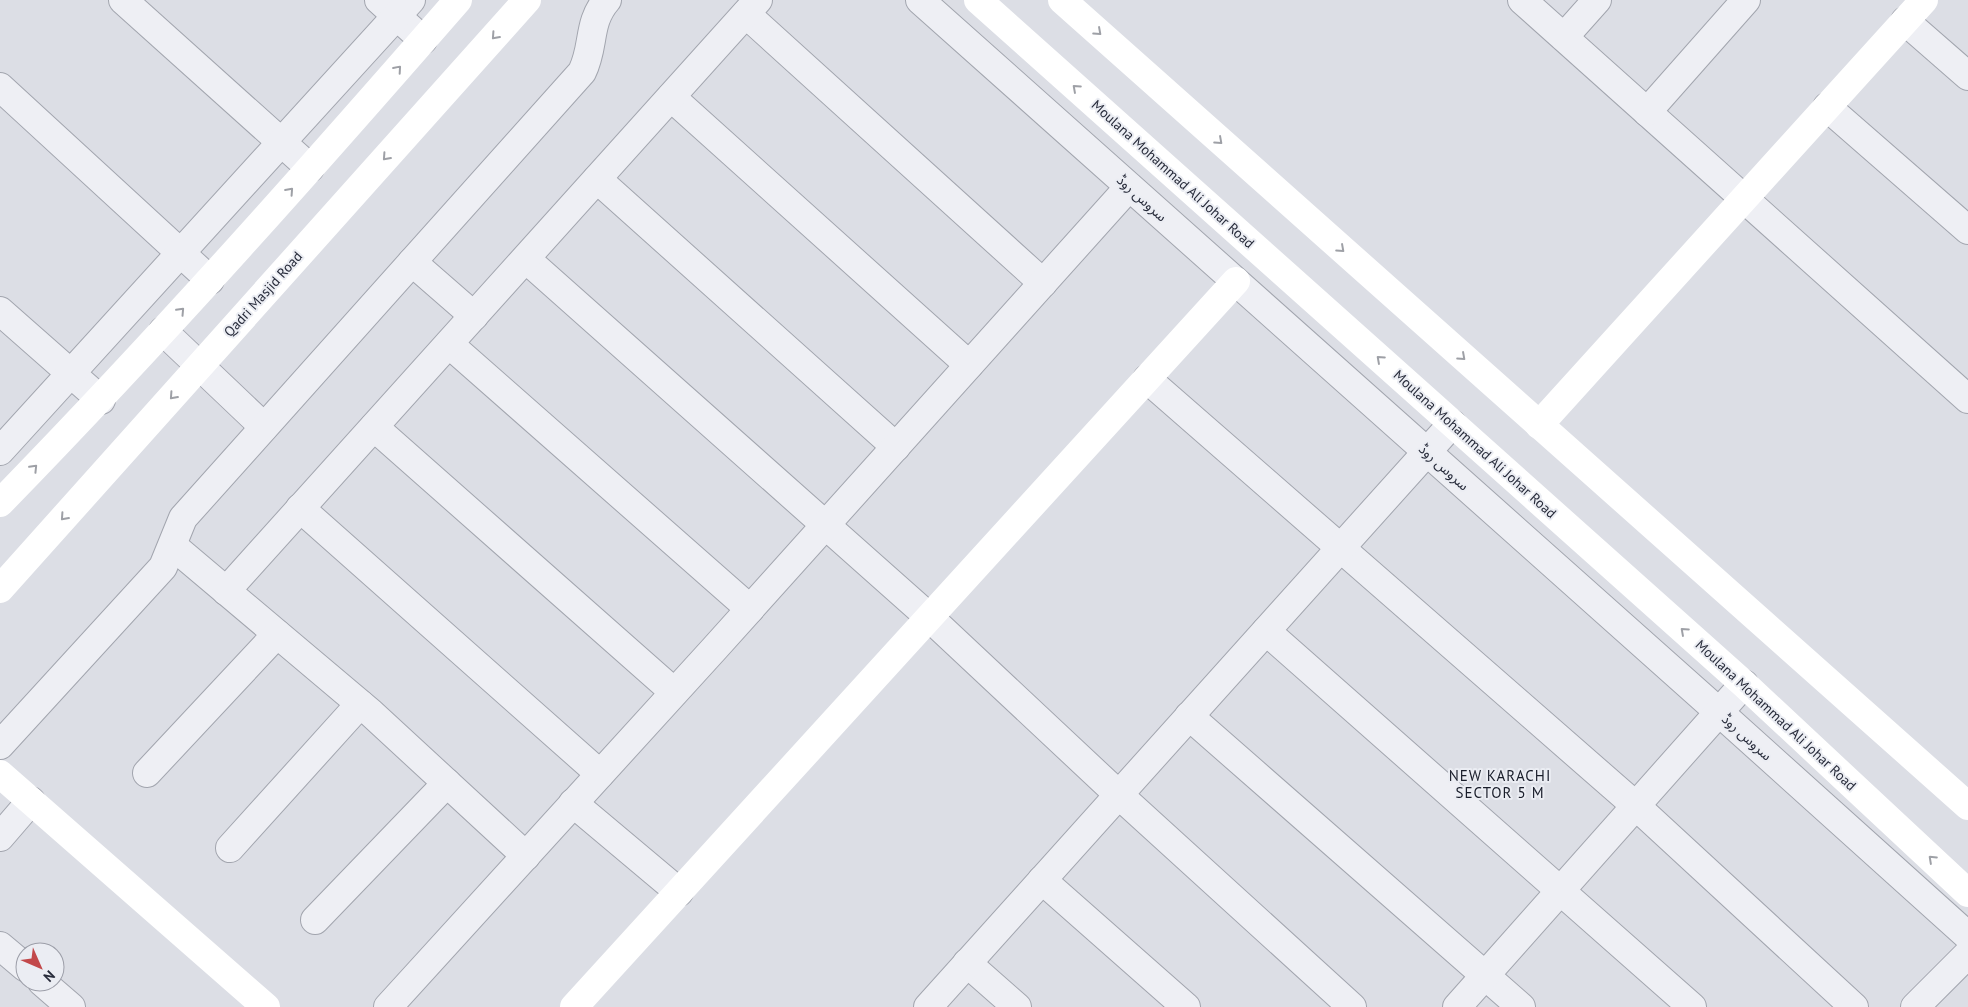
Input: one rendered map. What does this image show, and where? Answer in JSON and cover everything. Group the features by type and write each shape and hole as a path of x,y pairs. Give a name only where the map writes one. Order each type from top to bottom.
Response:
{"street":[{"path":"123,0 310,168"},
{"path":"0,503 101,400 458,0"},
{"name":"Qadri Masjid Road","path":"0,589 527,0"},
{"path":"0,745 163,567 183,518 582,72 587,60 594,20 600,8 607,0"},
{"name":"سروس روڈ","path":"920,0 1968,936"},
{"name":"Moulana Mohammad Ali Johar Road","path":"978,0 1744,684 1968,892"},
{"path":"1062,0 1968,806"},
{"path":"1522,0 1968,399"},
{"path":"1564,38 1596,0"},
{"path":"1647,112 1746,0"},
{"path":"1539,425 1924,0"},
{"path":"0,452 281,142 395,5 423,40"},
{"path":"226,591 752,7 1043,283"},
{"path":"1905,21 1968,76"},
{"path":"0,87 210,280"},
{"path":"671,97 969,365"},
{"path":"1827,107 1968,230"},
{"path":"597,179 896,447"},
{"path":"388,1007 750,609 1129,187"},
{"path":"574,1007 1261,254"},
{"path":"526,259 930,617 1119,794 1352,1007"},
{"path":"412,262 474,316"},
{"path":"0,311 101,400"},
{"path":"163,331 264,428"},
{"path":"448,344 750,609"},
{"path":"1147,379 1636,806 1854,1007"},
{"path":"928,1007 1452,424"},
{"path":"374,427 674,692"},
{"path":"300,508 600,774"},
{"path":"172,546 360,704 526,856"},
{"path":"1266,631 1692,1007"},
{"path":"147,773 277,634"},
{"path":"1457,1007 1744,684"},
{"path":"230,848 360,704"},
{"path":"1189,716 1521,1007"},
{"path":"0,774 266,1007"},
{"path":"315,920 447,783"},
{"path":"0,837 31,802"},
{"path":"573,803 679,892"},
{"path":"1042,880 1186,1007"},
{"path":"0,946 15,959"},
{"path":"1915,1007 1968,954"},
{"path":"967,963 1017,1007"},
{"path":"54,992 71,1007"}],"district":[{"name":"NEW KARACHI SECTOR 5 M","path":"1500,784"}]}
